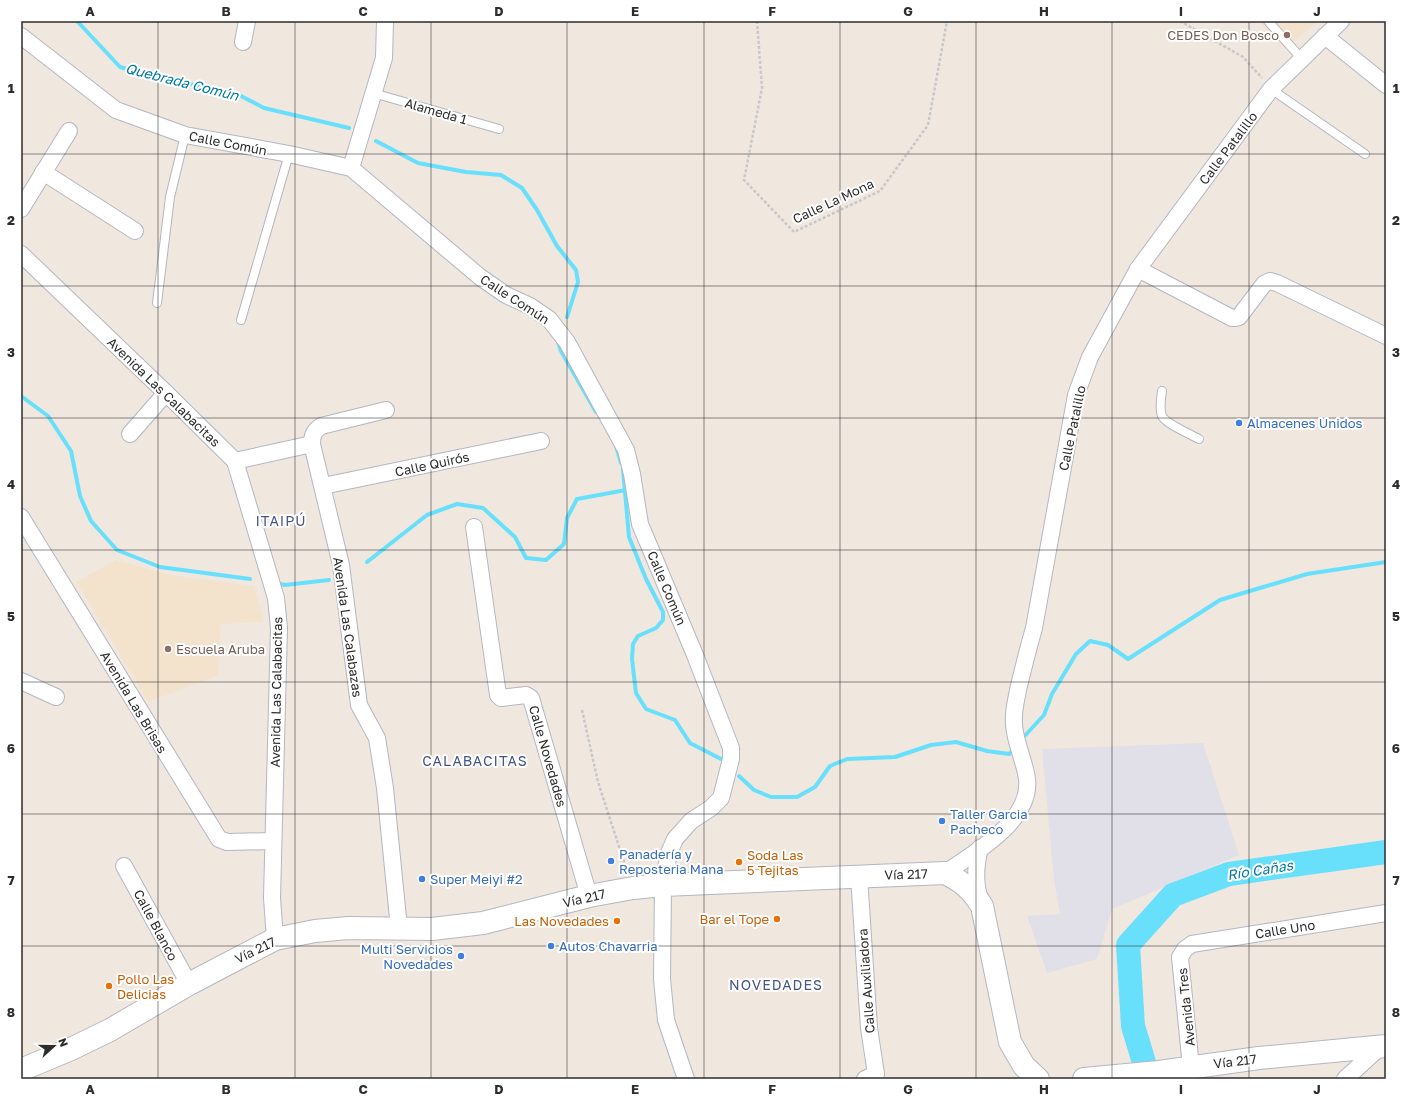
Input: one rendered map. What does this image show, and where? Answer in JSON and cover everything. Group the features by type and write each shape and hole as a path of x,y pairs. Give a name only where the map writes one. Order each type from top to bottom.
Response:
{"main road":[{"name":"Vía 217","path":"21,1070 71,1049 110,1030 189,984 275,939 315,931 348,928 432,929 484,923 588,896 633,888 663,885 945,873 960,881 973,892 982,906 1010,1042 1024,1066 1038,1079"},
{"name":"Vía 217","path":"1084,1079 1159,1072 1384,1046"}],"street":[{"path":"243,42 247,21"},
{"path":"351,168 384,58 385,21"},
{"name":"Calle Patalillo","path":"945,873 1003,831 1019,811 1025,796 1027,780 1014,724 1018,692 1034,628 1076,395 1090,357 1138,269 1272,89 1341,21"},
{"name":"Calle Común","path":"21,36 116,110 185,134 289,154 351,168 480,277 506,295 530,306 549,319 568,342 626,450 632,474 640,524 695,655 731,748 731,759 721,798 711,808 691,821 675,839 669,853 663,885 662,979 666,1020 686,1079"},
{"path":"1325,36 1386,85"},
{"path":"21,209 69,131"},
{"path":"43,172 135,231"},
{"name":"Avenida Las Calabacitas","path":"21,254 235,461 276,598 280,628 272,898 275,939"},
{"path":"1138,269 1232,318 1239,317 1264,284 1270,281 1386,336"},
{"path":"130,434 166,393"},
{"path":"235,461 312,444 312,435 316,429 321,426 386,410"},
{"name":"Calle Quirós","path":"323,486 541,441"},
{"name":"Avenida Las Calabazas","path":"312,444 341,565 359,705 377,738 385,788 399,928"},
{"name":"Avenida Las Brisas","path":"21,517 27,535 219,839 227,842 273,841"},
{"name":"Calle Novedades","path":"474,527 498,695 501,698 526,695 531,698 588,896"},
{"path":"21,681 56,697"},
{"path":"980,848 976,871 978,895 982,906"},
{"name":"Calle Blanco","path":"124,866 189,984"},
{"name":"Calle Auxiliadora","path":"859,876 869,1028 876,1074 865,1079"},
{"name":"Calle Uno","path":"1185,949 1192,944 1386,913"},
{"name":"Avenida Tres","path":"1185,949 1180,957 1192,1067"},
{"path":"1347,1078 1384,1046"}],"lane":[{"path":"1268,21 1302,59"},
{"path":"1272,89 1365,154"},
{"name":"Alameda 1","path":"373,93 499,129"},
{"path":"157,303 170,197 185,134"},
{"path":"241,320 289,154"},
{"path":"1162,391 1162,415 1166,421 1199,439"}],"path":[{"name":"Calle La Mona","path":"757,21 762,88 744,180 794,232 880,191 928,125 947,21"},
{"path":"1180,21 1243,56 1272,89"},
{"path":"582,710 598,782 633,888"}],"shaded area":[{"name":"CEDES Don Bosco","path":"1259,21 1318,21 1285,49"},
{"name":"Escuela Aruba","path":"116,560 170,575 254,586 264,622 221,624 218,675 148,702 76,582"},
{"path":"1203,743 1239,855 1112,909 1097,959 1047,973 1027,916 1060,914 1054,880 1042,749"}],"waterway":[{"name":"Quebrada Común","path":"77,21 120,67 157,77 237,94 264,108 349,128"},
{"name":"Quebrada Común","path":"376,141 418,163 466,172 501,175 522,188 537,210 557,246 576,270 578,282 567,317"},
{"name":"Quebrada Común","path":"558,342 561,351 596,412"},
{"path":"21,396 48,416 71,451 80,496 91,521 117,550 160,567 250,579"},
{"name":"Quebrada Común","path":"616,446 621,463"},
{"path":"623,469 629,537 646,579 663,612 663,620 656,628 638,636 633,644 632,659 636,693 646,709 675,720 690,743 721,759"},
{"path":"367,562 427,515 457,504 483,508 515,537 526,558 546,560 564,544 567,518 577,499 626,490"},
{"path":"1020,741 1044,715 1052,694 1076,654 1090,641 1108,645 1128,659 1220,600 1307,574 1386,562"},
{"path":"276,583 285,585 329,580"},
{"path":"739,776 754,790 771,797 797,797 815,787 830,766 847,759 895,757 931,745 956,742 987,751 1009,754 1015,748"},
{"name":"Río Cañas","path":"1149,1079 1133,1026 1128,945 1173,895 1229,874 1386,852"}],"place":[{"name":"CEDES Don Bosco","path":"1287,35"},
{"name":"Almacenes Unidos","path":"1239,423"},
{"name":"Escuela Aruba","path":"168,649"},
{"name":"Taller Garcia Pacheco","path":"942,821"},
{"name":"Panadería y Reposteria Mana","path":"611,861"},
{"name":"Soda Las 5 Tejitas","path":"739,862"},
{"name":"Super Meiyi #2","path":"422,879"},
{"name":"Bar el Tope","path":"777,919"},
{"name":"Las Novedades","path":"617,921"},
{"name":"Autos Chavarria","path":"551,946"},
{"name":"Multi Servicios Novedades","path":"461,956"},
{"name":"Pollo Las Delicias","path":"109,986"}],"district":[{"name":"ITAIPÚ","path":"281,521"},
{"name":"CALABACITAS","path":"475,761"},
{"name":"NOVEDADES","path":"776,985"}]}
